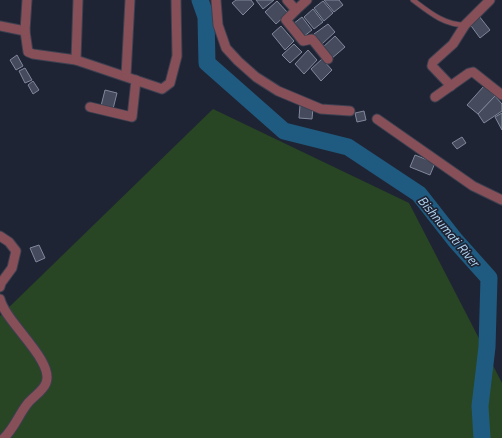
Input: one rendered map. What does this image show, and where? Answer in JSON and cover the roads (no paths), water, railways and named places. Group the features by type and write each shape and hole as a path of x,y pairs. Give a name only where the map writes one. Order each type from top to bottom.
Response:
{"street":[{"path":"27,0 25,32 28,52 76,60 162,89 170,84 177,56 176,0"},
{"path":"76,60 78,0"},
{"path":"126,76 130,0"},
{"path":"216,0 218,24 226,48 256,77 278,91 321,109 350,111"},
{"path":"287,0 296,10"},
{"path":"307,0 286,20 303,41 312,39 328,59"},
{"path":"450,86 432,66 433,62 453,44 465,25 490,0"},
{"path":"0,26 25,32"},
{"path":"435,97 473,72 502,95"},
{"path":"90,107 132,117 136,80"},
{"path":"377,118 473,186 502,200"},
{"path":"0,236 10,242 16,252 12,268 0,287"},
{"path":"0,299 12,321 37,353 47,370 47,382 41,391 27,404 15,426 4,438"}],"lane":[{"path":"413,0 443,21 454,25 465,25"}],"waterway":[{"name":"Bishnumati River","path":"200,0 206,17 207,63 284,131 348,147 419,194 455,240 489,278 487,347 480,406 482,438"}]}
